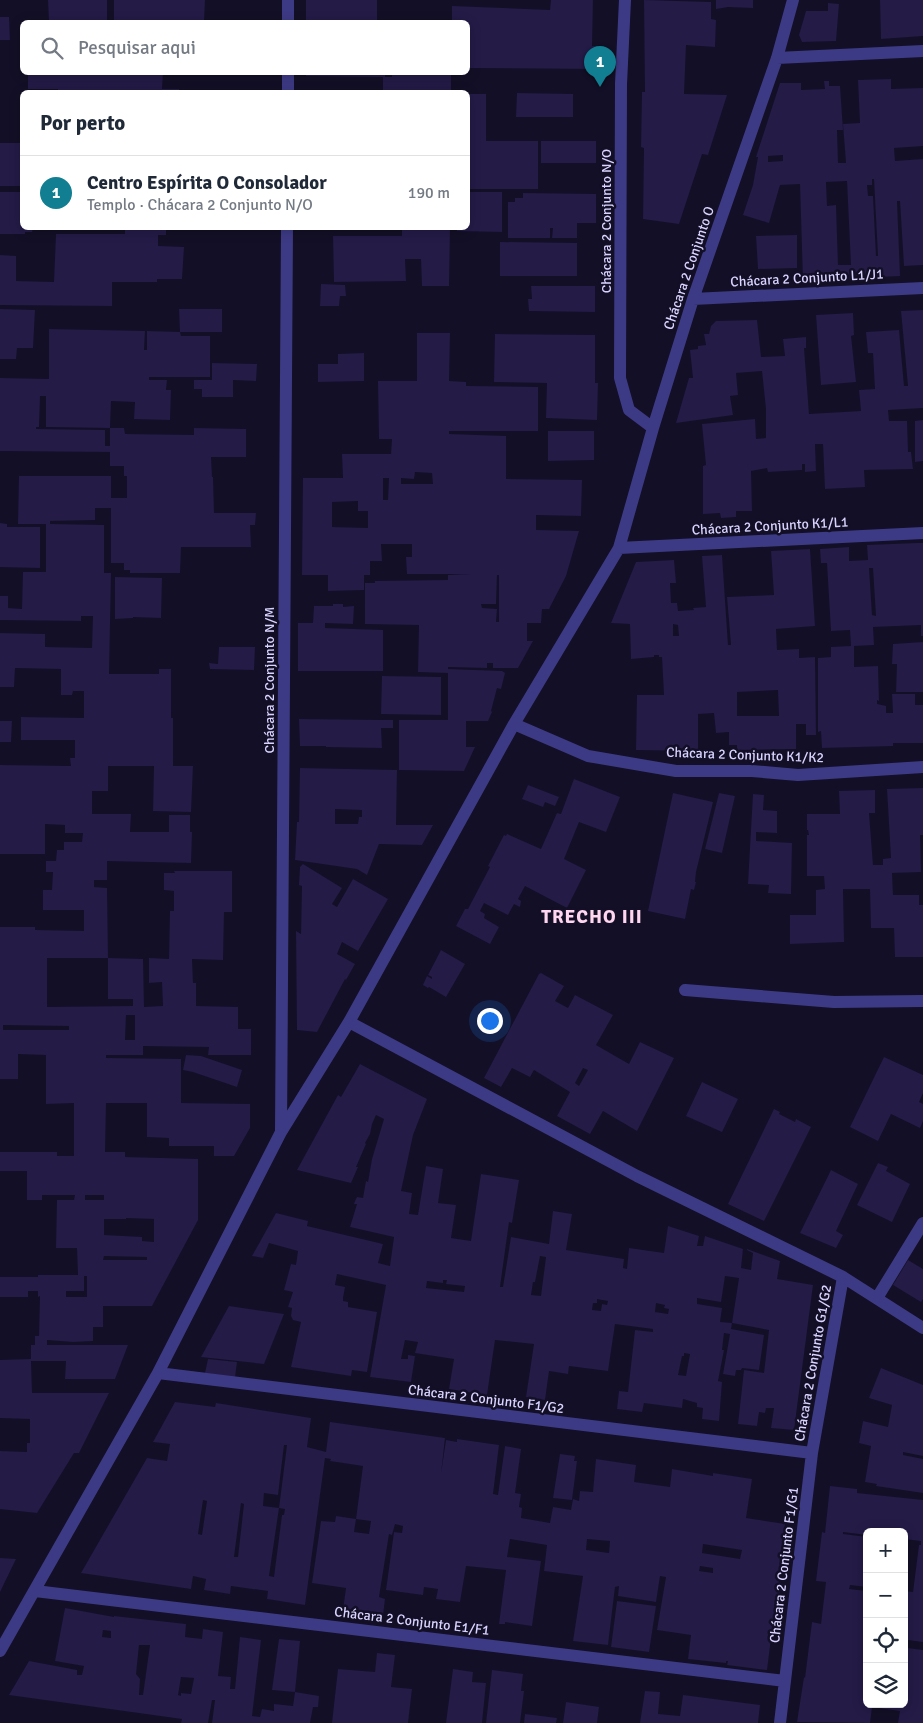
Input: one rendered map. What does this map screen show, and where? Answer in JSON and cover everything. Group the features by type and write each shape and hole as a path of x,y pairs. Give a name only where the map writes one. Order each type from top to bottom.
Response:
{"street":[{"path":"288,0 288,20"},
{"name":"Chácara 2 Conjunto N/O","path":"624,0 621,94 620,378 629,410 653,428"},
{"name":"Chácara 2 Conjunto O","path":"0,1651 158,1374 281,1132 349,1022 514,724 619,548 653,428 693,299 777,58 793,0"},
{"path":"777,58 923,51"},
{"path":"288,75 288,90"},
{"name":"Chácara 2 Conjunto N/M","path":"281,1132 287,230"},
{"name":"Chácara 2 Conjunto L1/J1","path":"693,299 923,288"},
{"name":"Chácara 2 Conjunto K1/L1","path":"619,548 923,533"},
{"name":"Chácara 2 Conjunto K1/K2","path":"514,724 588,756 676,771 798,775 923,767"},
{"path":"685,990 834,1002 923,1001"},
{"path":"349,1022 637,1176 843,1277 923,1328"},
{"path":"877,1298 923,1223"},
{"name":"Chácara 2 Conjunto G1/G2","path":"812,1454 843,1277"},
{"name":"Chácara 2 Conjunto F1/G2","path":"158,1374 812,1454"},
{"name":"Chácara 2 Conjunto F1/G1","path":"780,1723 812,1454"},
{"name":"Chácara 2 Conjunto E1/F1","path":"35,1590 785,1681"}],"building":[{"path":"48,0 107,0 107,20 49,20"},
{"path":"114,0 205,0 204,20 114,20"},
{"path":"306,0 377,0 377,20 306,20"},
{"path":"551,0 593,0 592,46 598,46 597,69 470,68 470,20 452,20 452,6 550,10"},
{"path":"644,0 711,2 711,19 716,20 715,47 686,45 684,94 727,95 708,155 702,154 679,224 643,219 644,148 641,147 642,92 645,92"},
{"path":"716,0 753,0 753,8 728,7 716,9"},
{"path":"880,0 923,0 923,36 881,39"},
{"path":"828,3 839,4 836,41 802,42 799,35 806,11 828,11"},
{"path":"0,17 9,17 10,40 0,40"},
{"path":"28,75 163,75 162,89 179,90 58,90 28,89"},
{"path":"385,75 385,77 392,77 392,75 451,75 451,90 383,90 383,77 306,76"},
{"path":"891,79 891,89 923,88 923,146 894,148 895,161 923,159 923,265 904,266 900,201 897,201 900,276 880,277 881,279 803,281 800,184 780,185 769,223 743,215 753,185 758,157 756,157 780,83 801,83 801,90 825,89 824,81 829,81 829,86 840,86 843,130 837,130 838,163 846,163 843,124 860,123 858,80","holes":["783,155 783,161 768,162 768,156","872,179 874,179 878,256 876,256 873,196 868,196 867,185 872,185","847,181 851,265 838,265 836,205 827,206 826,182"]},
{"path":"517,93 573,94 573,117 516,117"},
{"path":"470,94 486,94 486,141 538,141 538,189 470,189"},
{"path":"541,141 596,141 596,163 541,163"},
{"path":"0,143 20,143 20,186 0,186"},
{"path":"0,192 20,192 20,230 32,230 32,232 25,232 25,234 0,234"},
{"path":"470,192 502,192 502,232 457,231 470,230"},
{"path":"523,193 596,194 596,223 577,223 577,238 552,238 553,228 550,228 550,238 508,238 508,202 515,202 515,198 523,198"},
{"path":"125,230 166,230 166,235 158,235 158,246 184,247 182,279 157,279 157,282 112,282 112,306 0,305 0,255 16,256 16,281 54,282 56,234 125,234"},
{"path":"402,230 450,230 449,286 422,286 421,259 405,259 406,281 334,282 333,236 402,236"},
{"path":"797,235 797,268 758,269 756,236"},
{"path":"500,242 577,243 577,276 500,276"},
{"path":"321,284 345,285 346,296 340,296 339,306 320,306"},
{"path":"531,286 595,286 595,312 529,311 528,299 532,299"},
{"path":"0,309 35,310 33,348 17,348 16,359 0,359"},
{"path":"179,309 222,309 222,332 180,332"},
{"path":"923,310 923,408 888,410 889,421 907,421 908,452 911,452 913,469 864,470 865,487 825,489 823,444 815,444 816,471 805,472 805,464 802,464 802,470 768,472 767,468 751,471 752,511 736,511 736,517 721,518 720,513 703,514 703,466 706,465 702,424 755,419 756,439 766,438 766,409 762,371 736,373 738,395 730,396 733,415 676,423 689,378 693,378 690,350 706,345 704,334 709,334 711,326 716,321 757,320 761,357 785,356 783,339 806,337 806,348 804,348 809,414 861,411 859,390 875,389 873,353 868,353 866,332 899,330 904,386 908,386 901,311"},
{"path":"853,313 854,335 851,336 856,382 821,385 816,315"},
{"path":"49,329 145,331 144,350 147,350 147,331 180,332 181,336 210,336 210,377 149,377 149,380 167,380 166,390 171,390 170,420 134,419 135,402 111,401 110,428 124,428 125,434 194,435 194,428 246,429 246,457 211,457 214,513 256,513 255,525 250,525 251,547 181,547 180,573 130,573 130,570 124,570 124,563 111,563 111,508 95,508 95,520 50,521 50,524 104,525 104,573 111,573 109,674 159,674 159,669 171,669 173,766 193,766 191,812 153,811 154,766 108,766 108,791 92,791 92,814 131,814 130,832 169,832 169,815 190,815 190,832 192,832 191,863 107,861 107,880 94,880 94,887 107,888 108,958 143,959 144,1007 163,1006 162,982 149,983 149,958 169,959 170,911 174,911 174,891 164,890 164,873 175,873 174,871 232,871 232,912 224,912 223,960 192,959 193,983 196,983 196,1006 238,1007 238,1029 251,1029 251,1055 208,1055 209,1047 143,1046 143,1055 106,1055 106,1058 181,1059 181,1103 250,1104 250,1128 234,1156 214,1156 214,1146 169,1146 169,1138 147,1137 147,1103 106,1103 105,1152 125,1152 125,1157 198,1159 198,1220 152,1306 103,1306 103,1327 93,1327 93,1341 47,1340 47,1345 128,1345 115,1379 65,1379 66,1361 31,1361 32,1393 109,1393 79,1453 74,1453 37,1513 0,1509 0,1451 27,1452 27,1443 30,1443 30,1419 0,1418 0,1360 31,1359 31,1345 35,1345 35,1336 39,1336 40,1296 38,1297 38,1291 28,1291 28,1297 0,1297 0,1277 78,1275 77,1248 56,1248 57,1200 74,1200 75,1195 42,1195 42,1200 27,1200 27,1171 0,1171 0,1152 57,1152 57,1156 74,1156 74,1103 46,1104 46,1055 18,1054 18,1079 0,1079 0,927 35,927 35,930 84,931 84,910 43,910 43,890 52,890 53,872 46,872 46,861 56,861 57,850 64,850 64,842 82,842 83,833 65,833 65,825 45,824 45,854 0,854 0,765 71,766 70,758 75,758 75,740 21,740 21,717 84,718 84,691 73,691 72,695 61,695 61,669 15,668 14,687 0,687 0,633 45,634 45,647 92,648 93,616 81,616 81,621 0,620 0,596 8,596 8,608 22,609 23,572 46,572 46,524 18,524 19,476 111,476 111,498 127,498 127,476 124,476 124,466 110,466 110,452 0,451 0,378 49,379","holes":["40,396 46,396 46,427 110,428 110,446 105,446 105,430 36,429 36,427 39,427","47,958 108,958 108,999 133,999 133,1006 47,1007","126,1015 135,1015 135,1040 125,1040","3,1025 69,1026 69,1030 3,1030","85,1195 104,1195 104,1200 85,1200","104,1219 154,1219 154,1242 142,1241 142,1237 104,1235","104,1256 147,1257 147,1260 103,1260","84,1276 87,1276 87,1297 66,1297 66,1291 84,1291"]},
{"path":"417,333 450,333 449,381 466,382 466,386 538,387 538,431 449,431 449,434 506,436 506,479 582,480 581,516 536,515 536,530 579,531 566,576 549,609 542,609 541,623 527,623 527,641 533,641 518,668 493,668 493,663 487,663 487,668 448,667 448,669 502,671 505,673 501,689 497,688 488,721 466,721 466,747 475,747 464,771 399,770 399,720 448,720 448,673 418,672 419,625 365,624 365,583 375,583 375,581 448,580 448,575 471,574 407,574 406,557 412,557 412,544 381,544 382,561 370,561 370,575 364,575 364,590 328,591 328,575 302,575 303,478 343,478 342,454 391,454 392,439 379,439 378,381 417,381","holes":["415,472 432,473 433,484 401,484 401,478 414,479","383,478 389,478 388,500 383,500","358,501 358,511 368,511 368,528 332,527 332,502","497,575 499,575 499,622 496,622 497,609 482,608 481,604 496,604"]},
{"path":"495,334 595,335 595,383 598,383 597,420 546,418 547,383 494,382"},
{"path":"364,353 364,381 318,382 318,364 338,364 338,354"},
{"path":"212,363 257,364 256,381 233,380 233,397 202,397 202,389 194,389 194,380 212,380"},
{"path":"923,420 923,461 915,462 915,421"},
{"path":"548,431 594,431 594,460 548,461"},
{"path":"0,523 7,524 7,527 40,527 40,568 0,567"},
{"path":"923,543 923,636 921,636 921,625 873,627 874,645 854,646 854,667 878,666 879,701 877,700 877,704 886,706 886,713 893,713 892,694 915,694 915,705 923,705 923,743 893,743 893,746 822,748 821,731 818,732 818,658 831,657 831,647 851,646 850,630 831,631 827,563 821,563 820,549 849,547 849,561 868,560 867,545","holes":["869,568 873,568 876,616 872,615"]},
{"path":"810,549 815,626 776,629 777,650 799,649 799,658 815,657 816,735 806,735 806,724 796,724 796,749 737,750 737,745 729,745 729,732 716,733 714,713 698,714 698,751 636,750 637,695 664,695 662,657 654,655 654,657 631,659 630,624 611,623 636,562 674,560 676,583 670,583 671,603 677,603 678,611 694,610 693,608 706,607 702,556 722,555 728,645 731,645 727,597 774,595 771,551","holes":["673,624 678,625 679,636 673,636","778,690 779,716 737,716 737,692"]},
{"path":"115,577 162,578 161,618 133,617 115,619"},
{"path":"333,604 343,604 343,607 354,606 353,624 325,623 325,628 383,630 383,671 298,671 298,623 313,623 314,606 333,606"},
{"path":"923,642 923,692 896,692 897,664 892,664 893,644"},
{"path":"219,647 255,647 254,670 210,669 209,663 218,664"},
{"path":"382,676 441,677 441,715 381,714"},
{"path":"299,719 393,720 393,728 381,728 382,748 300,746"},
{"path":"0,721 12,721 11,742 0,742"},
{"path":"300,768 397,770 396,825 433,825 422,845 379,844 367,875 357,869 295,860 297,822 299,822","holes":["335,809 362,810 362,817 359,817 358,824 335,824"]},
{"path":"574,779 620,797 606,832 579,822 564,859 586,870 567,908 525,886 518,899 521,901 520,907 514,904 508,915 484,903 480,911 485,914 484,918 499,927 490,944 456,926 465,909 468,909 504,835 506,836 507,834 541,849 557,813 561,814"},
{"path":"528,785 559,797 555,806 545,802 543,807 522,799"},
{"path":"923,788 923,835 920,835 921,872 892,873 893,895 919,895 919,905 923,905 923,957 895,957 894,928 871,928 870,889 843,889 844,942 790,944 790,915 816,915 816,890 825,889 824,876 807,876 807,835 809,835 807,830 807,814 840,814 839,791 875,790 875,813 869,813 873,865 883,865 883,859 891,858 887,789"},
{"path":"673,793 713,802 696,872 696,882 694,890 691,889 685,919 648,911"},
{"path":"719,793 735,796 722,853 705,849"},
{"path":"753,794 764,795 763,810 777,811 777,833 756,832 756,841 792,843 791,894 768,893 769,885 748,884"},
{"path":"303,864 342,888 332,904 337,907 353,879 388,899 358,951 342,942 337,954 355,964 317,1032 297,1030 296,931 301,934 302,886 299,885 300,867"},
{"path":"441,950 465,964 446,997 423,985 427,976 432,979 428,975"},
{"path":"541,973 564,986 555,1001 568,1008 575,995 613,1015 596,1045 629,1064 640,1042 674,1058 637,1131 603,1111 590,1134 557,1116 570,1092 534,1070 530,1077 512,1068 501,1087 484,1078","holes":["583,1068 588,1070 579,1086 575,1083"]},
{"path":"186,1055 201,1056 242,1070 237,1087 183,1070"},
{"path":"884,1057 923,1075 923,1093 919,1102 923,1104 923,1121 920,1128 891,1114 878,1141 850,1127"},
{"path":"360,1064 427,1099 413,1135 401,1191 412,1193 409,1214 418,1215 426,1166 443,1169 438,1203 456,1205 451,1238 471,1241 481,1174 519,1180 512,1223 509,1222 500,1287 503,1287 511,1237 549,1244 553,1211 572,1214 566,1250 624,1259 623,1268 627,1269 629,1248 664,1253 668,1226 699,1236 697,1246 703,1246 705,1236 743,1249 741,1268 751,1270 753,1253 747,1249 780,1261 777,1279 813,1285 794,1430 771,1428 774,1408 766,1408 765,1413 759,1412 757,1426 738,1424 744,1370 764,1373 769,1330 732,1323 731,1329 764,1335 759,1370 742,1368 741,1370 736,1370 735,1376 723,1374 730,1334 724,1333 722,1350 724,1350 718,1381 722,1382 719,1421 702,1419 703,1408 697,1407 697,1403 683,1399 682,1408 644,1403 642,1412 617,1409 619,1391 628,1392 635,1330 653,1332 653,1329 615,1324 608,1371 569,1366 568,1374 549,1371 545,1400 526,1397 534,1344 495,1340 487,1395 449,1389 454,1359 415,1353 418,1342 405,1340 401,1359 408,1359 408,1355 415,1356 411,1382 370,1377 386,1285 337,1274 335,1285 345,1287 343,1301 348,1302 348,1307 377,1312 367,1372 352,1370 351,1376 291,1367 301,1322 293,1320 291,1316 292,1308 288,1307 293,1292 284,1290 291,1264 296,1265 298,1251 269,1243 263,1258 252,1256 276,1213 308,1221 307,1226 383,1244 378,1263 390,1266 394,1237 350,1227 357,1204 354,1204 355,1201 357,1197 363,1198 384,1119 376,1115 351,1183 297,1170 338,1095 341,1097","holes":["540,1256 546,1257 541,1296 531,1295 533,1282 535,1282","725,1276 739,1278 732,1323 720,1322 722,1308 697,1304 697,1298 721,1302","443,1280 447,1280 446,1284 465,1286 464,1292 426,1288 427,1281 443,1283","597,1299 608,1301 607,1305 602,1304 601,1311 592,1310 593,1303 597,1303","656,1303 665,1305 664,1308 669,1309 668,1314 655,1312","684,1353 690,1354 686,1376 678,1375 682,1356 684,1356"]},
{"path":"702,1082 738,1099 722,1132 686,1116"},
{"path":"774,1109 780,1112 779,1114 795,1122 796,1119 811,1127 764,1221 728,1204"},
{"path":"878,1163 888,1167 886,1171 910,1184 892,1222 857,1205"},
{"path":"831,1170 858,1184 836,1231 843,1235 836,1248 800,1233"},
{"path":"908,1260 923,1269 923,1299 921,1302 893,1285"},
{"path":"229,1306 284,1314 264,1364 201,1357"},
{"path":"208,1359 237,1362 235,1377 205,1373"},
{"path":"881,1368 923,1385 923,1456 903,1452 903,1455 923,1459 923,1493 876,1486 877,1484 865,1482 871,1446 859,1443 863,1421 888,1427 892,1405 869,1398"},
{"path":"175,1402 215,1407 216,1403 311,1418 307,1447 326,1452 330,1422 445,1438 441,1474 446,1440 457,1442 457,1439 499,1445 493,1494 498,1495 505,1446 521,1449 515,1493 521,1494 519,1507 522,1508 521,1518 550,1523 553,1507 571,1510 573,1499 579,1501 580,1491 593,1492 596,1459 636,1465 634,1482 670,1487 672,1469 713,1476 713,1473 752,1479 746,1518 785,1524 779,1573 782,1574 777,1615 774,1614 767,1670 727,1665 728,1661 726,1663 688,1659 691,1635 657,1630 666,1577 660,1576 656,1602 618,1596 619,1586 615,1587 608,1645 573,1641 583,1576 544,1571 547,1545 510,1539 507,1557 541,1561 532,1626 505,1622 505,1624 499,1624 506,1570 466,1566 460,1602 436,1599 438,1589 424,1587 423,1595 386,1590 394,1532 402,1533 403,1526 395,1524 392,1535 389,1534 379,1597 385,1599 383,1615 343,1610 346,1588 312,1583 321,1521 335,1522 336,1516 356,1519 363,1466 330,1461 331,1459 325,1458 305,1605 267,1599 268,1591 231,1586 230,1594 204,1590 206,1579 193,1576 191,1589 81,1573 147,1458 167,1461 170,1444 153,1442","holes":["284,1445 287,1445 279,1508 263,1506 264,1493 278,1495","203,1500 207,1501 202,1535 198,1534","241,1503 244,1504 238,1557 234,1557","279,1508 285,1509 284,1515 282,1515 274,1577 269,1576","356,1519 371,1521 369,1534 354,1532","587,1539 610,1541 609,1553 586,1550","703,1544 742,1550 740,1559 702,1553","700,1566 713,1568 713,1573 699,1571"]},
{"path":"560,1454 575,1456 574,1461 577,1461 572,1500 553,1498"},
{"path":"830,1486 857,1489 857,1493 923,1500 923,1642 908,1640 908,1591 913,1592 921,1541 908,1539 908,1528 863,1528 863,1534 843,1532 843,1534 863,1536 863,1587 850,1585 849,1589 863,1591 863,1708 872,1708 870,1723 797,1722 812,1622 821,1624 826,1582 816,1581 822,1532 825,1533"},
{"path":"0,1558 16,1559 0,1592"},
{"path":"617,1601 656,1606 649,1652 611,1647"},
{"path":"65,1608 114,1617 186,1624 185,1637 202,1639 203,1629 223,1632 218,1676 231,1677 230,1689 235,1689 240,1637 261,1640 252,1716 260,1717 262,1709 274,1711 274,1704 293,1706 295,1692 319,1696 318,1707 313,1707 310,1723 212,1723 215,1700 212,1700 208,1723 181,1723 182,1719 9,1695 29,1661 77,1670 77,1675 82,1675 84,1666 55,1661","holes":["103,1630 111,1631 111,1638 102,1637","139,1645 150,1645 143,1695 139,1695 140,1679 136,1674","181,1677 194,1678 191,1694 181,1693 181,1696 178,1695"]},
{"path":"279,1639 300,1641 295,1692 272,1690"},
{"path":"908,1648 923,1650 923,1723 898,1723 900,1711 879,1708 908,1708"},
{"path":"377,1653 395,1655 391,1687 412,1689 408,1723 332,1723 338,1669 375,1672"},
{"path":"453,1669 473,1672 472,1682 486,1683 482,1723 446,1723"},
{"path":"492,1670 523,1674 521,1691 524,1691 520,1723 486,1723"},
{"path":"645,1691 660,1692 658,1714 680,1716 683,1695 760,1705 758,1723 640,1723"},
{"path":"566,1702 599,1707 597,1723 563,1723"},
{"path":"525,1714 557,1718 556,1723 524,1723"}],"place":[{"name":"Centro Espírita O Consolador","path":"600,87"}],"district":[{"name":"TRECHO III","path":"592,917"}]}
